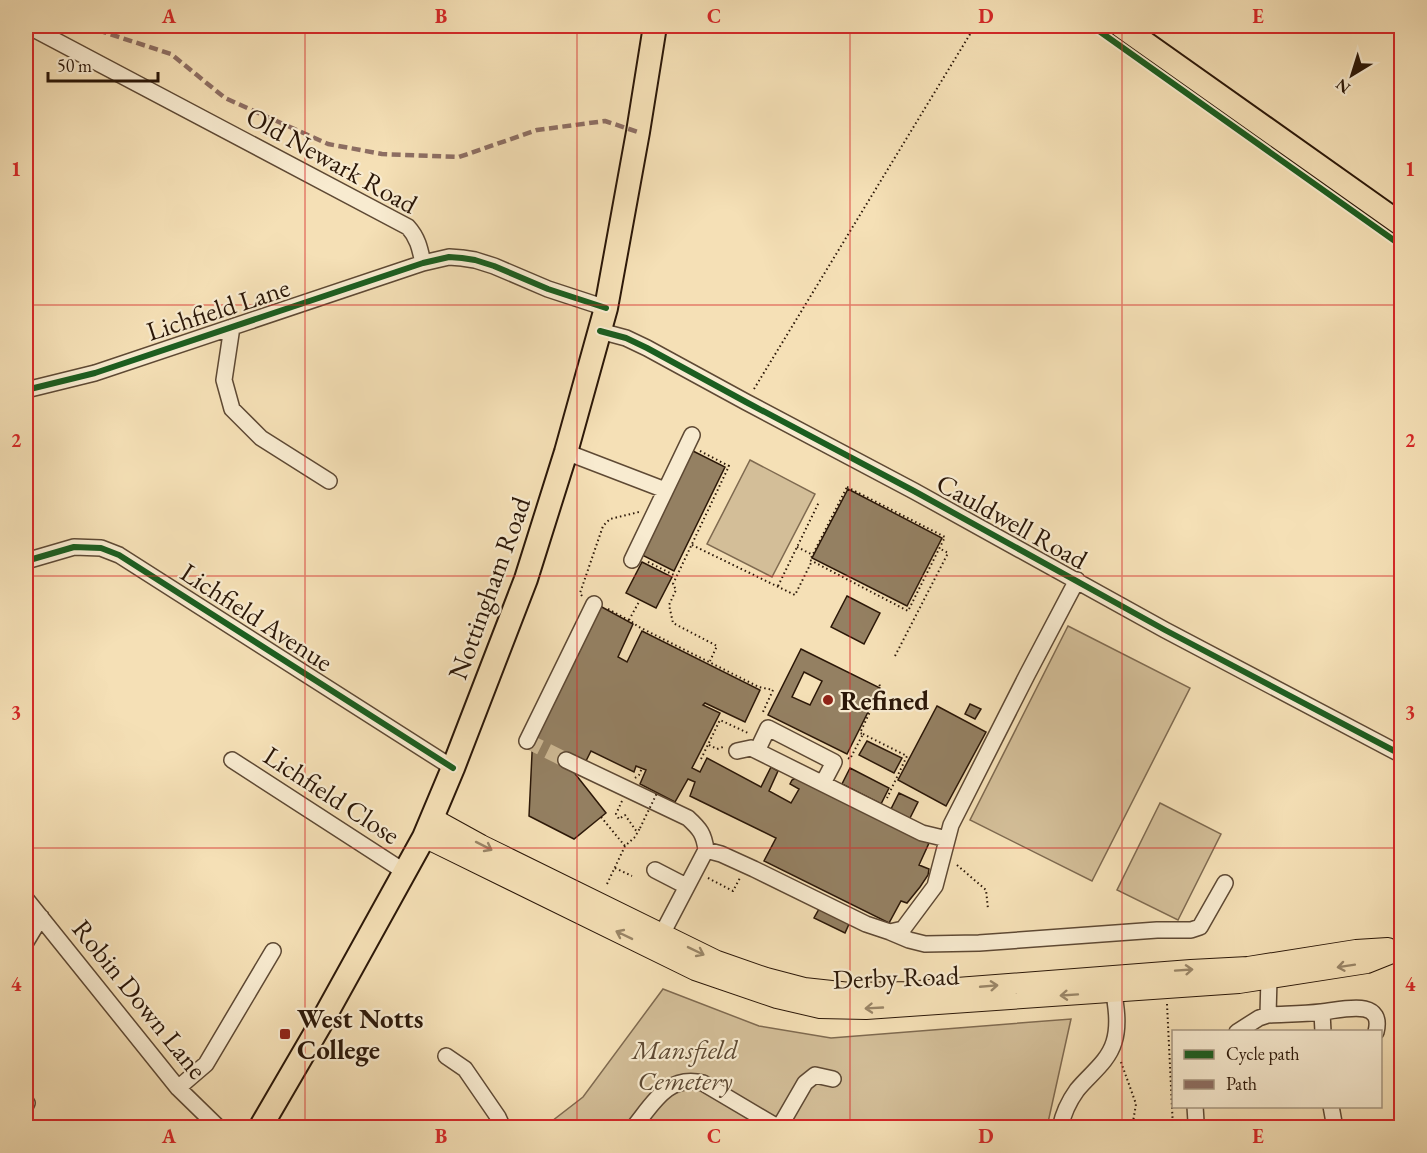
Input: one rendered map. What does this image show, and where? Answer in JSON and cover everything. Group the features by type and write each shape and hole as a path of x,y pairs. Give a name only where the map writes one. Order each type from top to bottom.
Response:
{"highway":[{"name":"Nottingham Road","path":"260,1128 405,872 428,827 526,579 566,452 606,309 655,26"},
{"path":"1121,26 1401,225"}],"main road":[{"name":"Derby Road","path":"428,827 481,845 717,961 804,988 850,993 1113,984 1166,988 1239,983 1367,963 1401,948"},
{"name":"Derby Road","path":"428,827 695,970 777,998 820,1008 866,1008 1113,984 1191,970 1248,967 1356,950 1401,948"}],"street":[{"name":"Old Newark Road","path":"28,26 408,227 415,234 419,243 423,263"},
{"path":"423,263 449,257 475,260 606,309"},
{"name":"Lichfield Lane","path":"26,390 95,373 423,263"},
{"path":"232,327 224,380 232,409 261,438 329,481"},
{"name":"Cauldwell Road","path":"600,331 626,338 647,348 914,491 1165,630 1401,755"},
{"path":"633,558 689,439"},
{"path":"566,452 665,490"},
{"name":"Lichfield Avenue","path":"26,561 74,547 101,548 119,555 453,768"},
{"path":"890,932 903,929 935,886 951,825 1077,580"},
{"path":"527,741 594,604"},
{"path":"757,751 768,728 834,762 823,783"},
{"path":"737,751 751,748 922,833 947,839"},
{"name":"Lichfield Close","path":"232,760 405,872"},
{"path":"566,760 688,818 705,839 706,850 662,934"},
{"path":"706,850 721,854 866,924 925,944 979,943 1157,930 1191,930 1200,927 1225,883"},
{"path":"654,870 686,886"},
{"name":"Robin Down Lane","path":"26,899 178,1088 219,1128"},
{"path":"26,942 41,917"},
{"path":"178,1088 206,1064 273,951"},
{"path":"1268,1015 1269,978"},
{"path":"1060,1128 1068,1103 1104,1061 1114,1043 1117,1024 1113,984"},
{"path":"1240,1030 1268,1015 1322,1012 1355,1007 1372,1012 1376,1019 1376,1030"},
{"path":"1322,1012 1323,1030"},
{"path":"447,1056 465,1069 504,1128"},
{"path":"633,1128 664,1089 693,1080 703,1083 779,1128 805,1083 815,1075 833,1079"},
{"path":"1331,1108 1335,1128"}],"path":[{"path":"746,402 975,26"},
{"path":"689,439 729,466 676,576 673,584 676,590 669,605 673,622 717,646 709,662"},
{"path":"692,545 795,595 847,487 945,537 908,611 812,561"},
{"path":"777,586 819,502"},
{"path":"657,507 610,519 603,526 580,593 594,604 600,604 709,662 759,687 773,690 761,714"},
{"path":"797,547 813,555"},
{"path":"895,656 948,553 939,548"},
{"path":"946,557 951,559"},
{"path":"633,558 676,576"},
{"path":"931,587 935,589"},
{"path":"629,620 640,600"},
{"path":"915,618 919,620"},
{"path":"879,684 881,688 860,733 907,756 883,805"},
{"path":"701,759 720,720 752,735"},
{"path":"841,754 850,759 863,734"},
{"path":"708,744 716,748"},
{"path":"607,884 624,846 635,837 657,793"},
{"path":"622,801 615,814 619,819 625,815 638,832"},
{"path":"601,818 624,846"},
{"path":"955,864 986,890 988,909"},
{"path":"615,867 632,876"},
{"path":"694,871 733,891 743,871"},
{"path":"1166,988 1173,1128"},
{"path":"1114,1043 1136,1104 1132,1128"}],"green space":[{"path":"750,460 815,494 772,577 707,544"},
{"path":"1068,626 1190,688 1092,881 970,820"},
{"path":"1160,803 1221,834 1178,920 1117,890"},
{"name":"Mansfield Cemetery","path":"663,989 759,1026 831,1038 1071,1019 1047,1127 543,1128 583,1097"}],"building":[{"path":"691,450 725,467 674,571 640,554"},
{"path":"848,489 942,538 907,606 812,558"},
{"path":"642,562 672,577 656,608 626,593"},
{"path":"847,596 880,613 864,644 831,627"},
{"path":"600,606 633,624 618,657 627,662 642,631 760,690 745,722 705,703 703,705 720,713 692,768 700,772 707,758 761,787 771,767 778,771 769,791 791,803 799,789 790,784 796,778 929,843 919,865 929,869 928,875 907,903 901,901 889,923 764,861 776,838 690,796 695,782 688,779 675,802 640,784 646,770 636,766 634,772 591,751 585,763 565,761 606,813 574,839 529,816 533,733"},
{"path":"801,649 880,688 847,754 768,715","holes":["804,672 822,681 810,705 792,697"]},
{"path":"970,704 981,709 975,719 965,714"},
{"path":"937,706 986,732 946,806 898,780"},
{"path":"867,741 902,758 894,773 859,755"},
{"path":"850,768 889,788 881,804 842,784"},
{"path":"899,793 918,802 909,820 890,811"},
{"path":"819,909 849,924 845,933 814,918"}],"tunnel":[{"path":"527,741 566,760"}],"marked path":[{"path":"85,26 171,54 225,98 328,144 382,154 459,157 537,130 605,121 638,132"}],"cycle path":[{"path":"1092,26 1402,246"},
{"path":"26,390 95,373 423,263 449,257 475,260 494,266 548,289 606,308"},
{"path":"600,331 626,338 647,348 914,491 1165,630 1402,755"},
{"path":"26,561 74,547 101,548 119,555 453,768"}],"place":[{"name":"Refined","path":"828,700"},
{"name":"West Notts College","path":"285,1034"}]}
